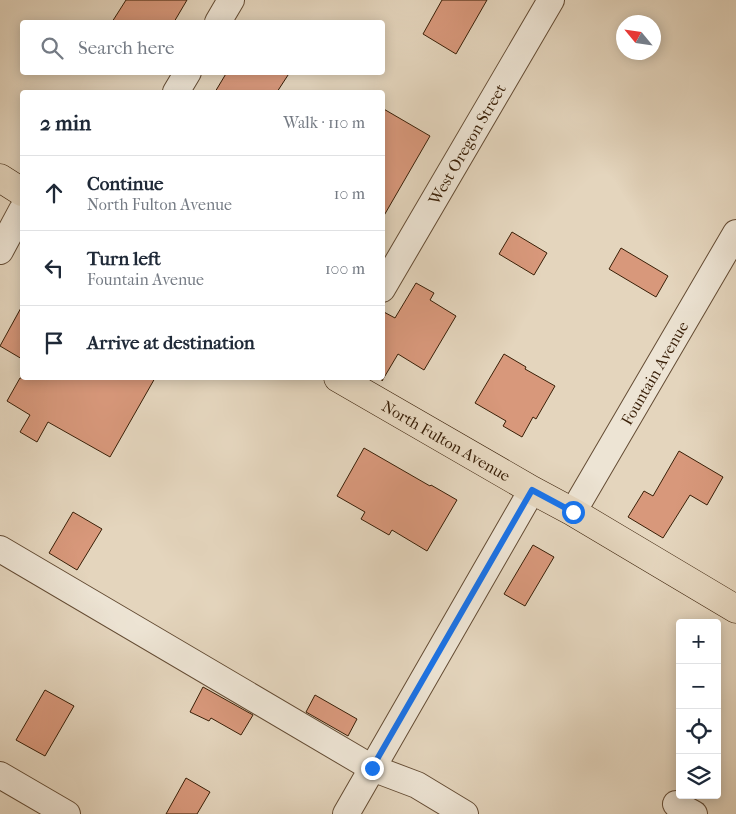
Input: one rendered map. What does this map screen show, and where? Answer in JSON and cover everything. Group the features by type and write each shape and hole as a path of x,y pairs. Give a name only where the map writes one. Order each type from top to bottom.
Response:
{"main road":[{"path":"0,178 20,191"},
{"name":"North Fulton Avenue","path":"341,380 573,512 736,610"}],"street":[{"path":"219,20 231,0"},
{"name":"West Oregon Street","path":"385,285 551,0"},
{"path":"177,90 186,75"},
{"path":"0,250 20,214"},
{"name":"Fountain Avenue","path":"573,512 736,234"},
{"path":"346,814 532,490"},
{"path":"0,549 372,768 417,785 465,814"},
{"path":"0,775 67,814"}],"building":[{"path":"126,0 187,0 175,20 113,20"},
{"path":"442,0 487,0 456,54 423,34"},
{"path":"225,75 288,75 278,90 216,90"},
{"path":"385,110 430,136 385,214"},
{"path":"512,232 547,253 534,275 499,254"},
{"path":"621,248 668,276 656,297 609,269"},
{"path":"416,283 434,293 430,300 456,316 424,370 398,354 385,376 385,313 395,318"},
{"path":"20,310 20,358 0,346"},
{"path":"504,354 526,367 525,369 555,386 536,419 533,417 522,437 503,426 506,421 475,403"},
{"path":"20,378 20,380 154,380 110,457 48,422 37,442 20,432 30,415 7,401"},
{"path":"364,448 457,500 427,551 392,530 389,535 361,519 365,512 337,496"},
{"path":"679,451 723,477 707,505 690,495 663,538 628,517 644,491 653,496"},
{"path":"73,512 102,529 77,570 49,553"},
{"path":"533,545 554,557 525,606 504,594"},
{"path":"203,687 253,715 241,735 211,718 209,721 190,712"},
{"path":"45,690 74,706 45,756 16,740"},
{"path":"315,695 357,719 348,736 306,712"},
{"path":"186,778 210,792 197,814 166,814"}],"route":[{"path":"372,768 532,490 573,512"}]}
